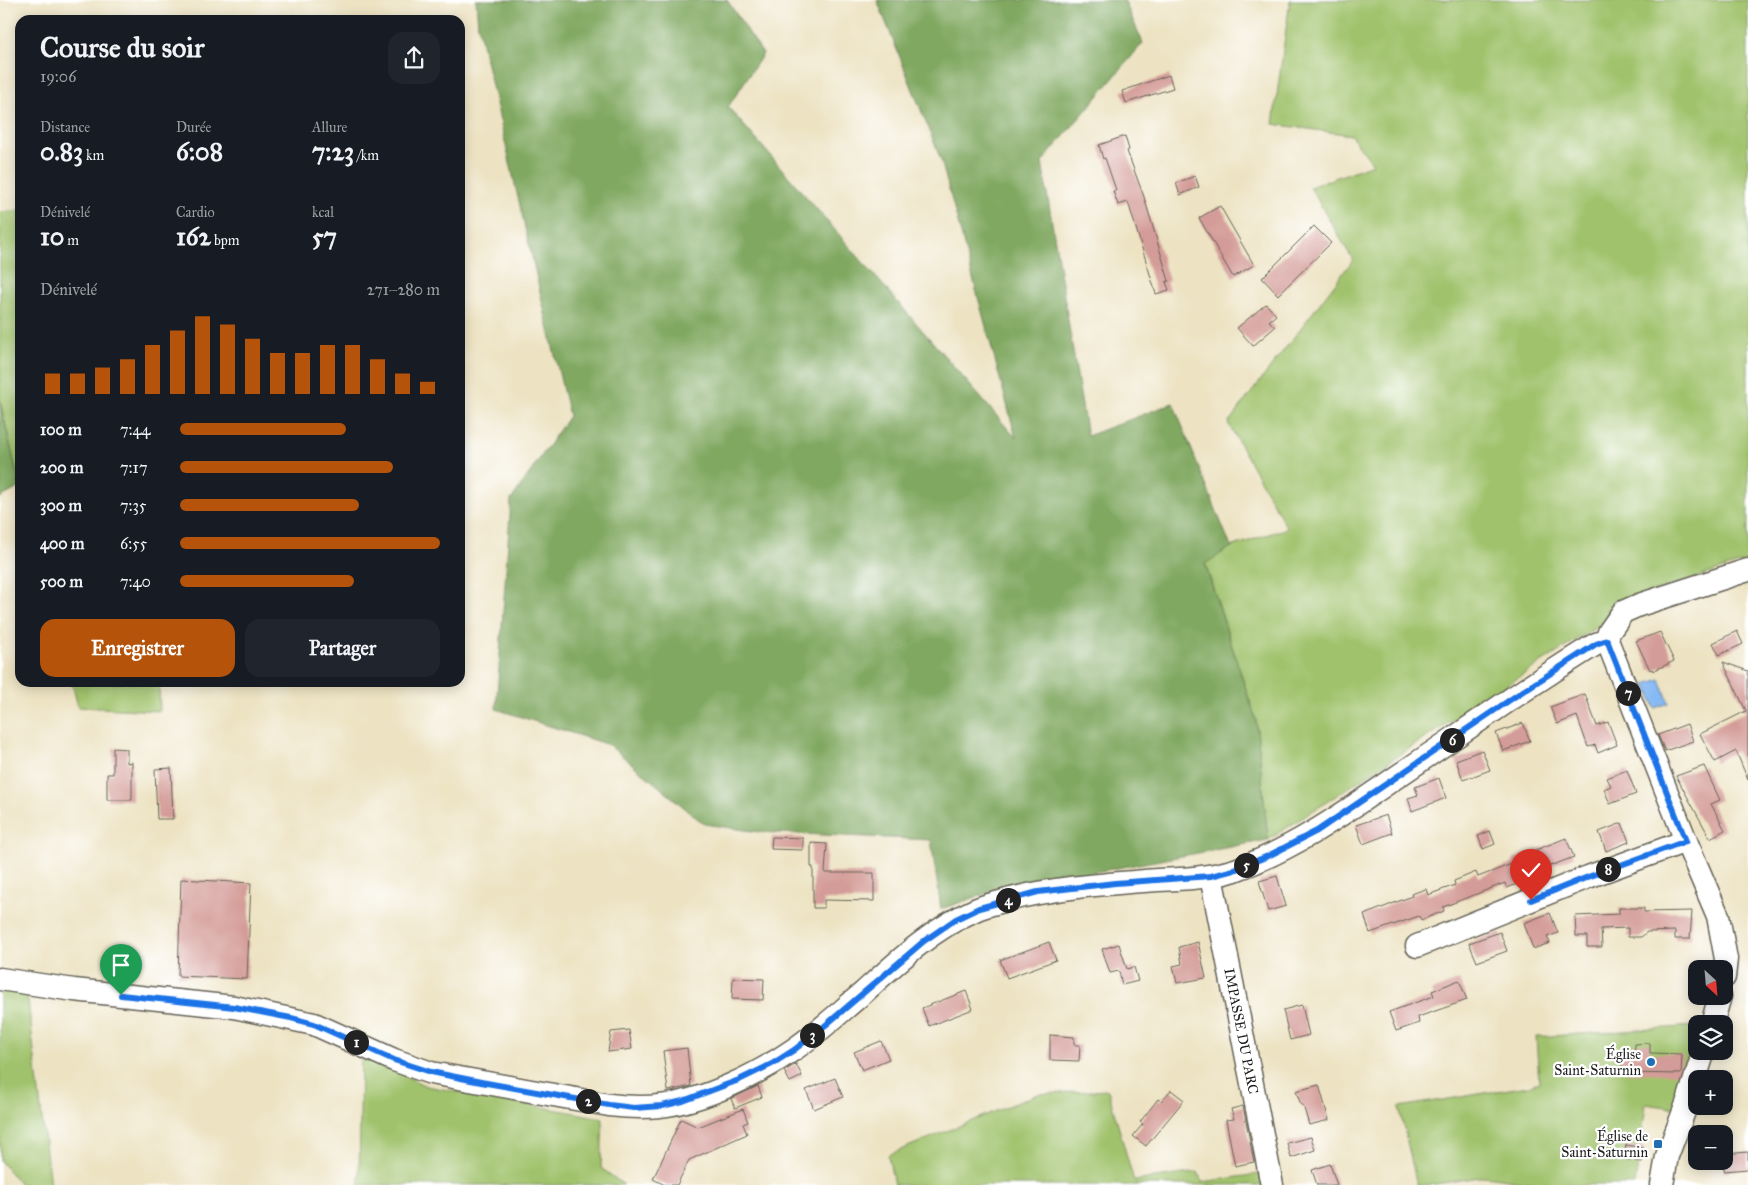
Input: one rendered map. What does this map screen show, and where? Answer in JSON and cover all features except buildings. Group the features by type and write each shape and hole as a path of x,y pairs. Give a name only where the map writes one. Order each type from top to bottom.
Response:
{"street":[{"path":"1726,960 1718,916 1686,841 1607,640 1609,632 1623,612 1748,570"},
{"path":"0,978 74,990 234,1007 261,1012 314,1024 394,1060 431,1072 609,1105 634,1108 662,1106 720,1088 772,1064 794,1050 827,1024 924,941 956,919 979,908 1038,892 1115,883 1211,876 1234,870 1268,856 1317,831 1523,691 1596,644 1607,640"},
{"path":"1417,946 1588,877 1686,841"},
{"name":"IMPASSE DU PARC","path":"1211,876 1272,1185"},
{"path":"1662,1185 1667,1156 1701,1060"}],"green space":[{"path":"476,0 727,0 763,54 728,107 1016,438 941,160 877,0 1124,0 1143,43 1042,162 1087,436 1173,403 1231,547 1205,564 1256,720 1268,840 994,891 941,909 931,840 759,832 704,824 609,745 496,709 511,500 569,416 478,26"},
{"path":"1290,0 1748,0 1748,561 1649,593 1268,840 1256,720 1205,563 1231,547 1287,528 1228,423 1353,260 1310,187 1373,164 1351,135 1273,124"},
{"path":"15,210 15,466 0,401 0,212"},
{"path":"0,401 15,466 15,490 0,498"},
{"path":"73,687 159,687 160,711 78,707"},
{"path":"0,986 27,992 50,1185 21,1185 0,1161"},
{"path":"1688,1027 1688,1058 1673,1108 1646,1104 1635,1185 1546,1185 1486,1176 1430,1185 1417,1185 1399,1107 1528,1086 1539,1082 1536,1037"},
{"path":"361,1054 426,1086 603,1118 601,1168 624,1185 359,1185"},
{"path":"1108,1090 1134,1181 1198,1172 1202,1182 1259,1174 1263,1185 894,1185 888,1155 1038,1094"}],"water":[{"path":"1660,679 1669,703 1655,708 1646,684"}],"place":[{"name":"Église Saint-Saturnin","path":"1651,1062"},
{"name":"Église de Saint-Saturnin","path":"1658,1144"}],"route":[{"path":"121,995 234,1007 291,1018 314,1024 341,1035 394,1060 431,1072 481,1082 634,1108 662,1106 683,1101 739,1080 772,1064 794,1050 924,941 956,919 979,908 1038,892 1115,883 1211,876 1234,870 1268,856 1317,831 1523,691 1596,644 1607,640 1686,841 1531,900"}]}
